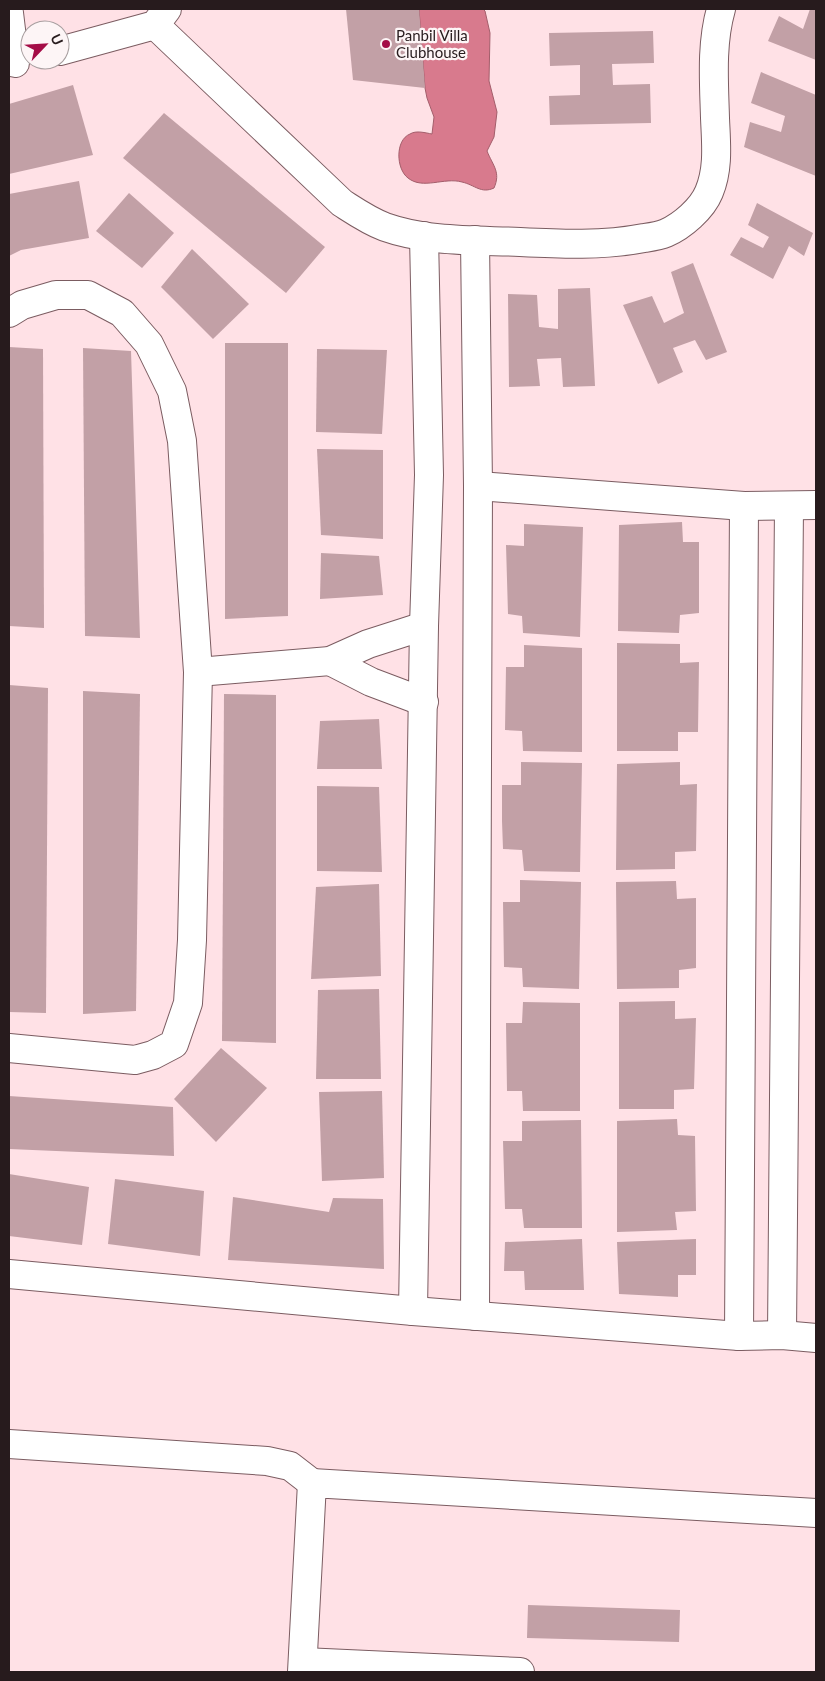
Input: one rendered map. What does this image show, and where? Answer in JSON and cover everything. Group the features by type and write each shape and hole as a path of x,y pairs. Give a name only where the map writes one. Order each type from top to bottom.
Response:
{"street":[{"path":"70,47 161,17 342,203 362,216 385,227 424,236 582,244 630,241 664,234 680,226 693,215 709,194 717,160 714,84 715,41 721,9"},
{"path":"9,13 18,62"},
{"path":"413,1311 424,626 429,475 424,236"},
{"path":"475,1316 478,486 476,240"},
{"path":"9,313 22,305 56,295 88,295 122,313 149,344 172,391 182,441 198,672 192,940 188,1003 174,1044 153,1055 135,1060 9,1048"},
{"path":"478,486 744,506 816,505"},
{"path":"739,1336 744,506"},
{"path":"782,1335 789,506"},
{"path":"198,672 330,661 368,644 424,626"},
{"path":"330,661 371,682 424,702"},
{"path":"9,1274 475,1316 739,1336 782,1335 816,1338"},
{"path":"9,1444 267,1461 290,1466 312,1483 816,1514"},
{"path":"312,1483 302,1667 520,1672"}],"shaded area":[{"path":"419,9 483,9 485,11 490,33 489,81 497,112 494,137 487,151 494,165 497,178 494,188 482,190 467,183 455,181 420,183 408,178 401,168 399,155 405,137 415,132 432,134 434,117 425,88"}],"building":[{"name":"Panbil Villa Clubhouse","path":"346,9 419,9 425,88 353,80"},
{"path":"810,9 816,9 816,60 768,41 779,16 803,29"},
{"path":"653,31 654,63 612,64 613,85 650,84 651,123 550,125 549,96 580,95 580,65 550,66 549,33"},
{"path":"761,72 816,95 816,176 744,147 750,122 781,132 785,116 751,103"},
{"path":"73,85 93,155 9,174 9,104"},
{"path":"164,113 325,247 286,293 123,158"},
{"path":"79,181 89,238 21,250 9,256 9,194"},
{"path":"129,193 174,233 142,268 96,231"},
{"path":"757,203 813,233 804,256 789,246 773,279 730,255 741,237 763,248 769,237 748,225"},
{"path":"192,249 249,304 213,339 161,287"},
{"path":"693,263 727,352 706,360 695,340 673,348 683,372 658,384 623,305 652,296 664,323 684,313 671,272"},
{"path":"590,288 595,386 563,387 561,358 537,359 540,386 509,387 508,294 537,295 539,327 558,329 558,289"},
{"path":"225,343 288,343 288,616 225,619"},
{"path":"9,347 43,349 44,628 9,626"},
{"path":"83,348 131,351 140,638 85,636"},
{"path":"317,349 387,350 382,434 316,432"},
{"path":"317,449 383,450 383,539 321,535"},
{"path":"682,522 683,542 699,542 699,613 680,615 679,633 618,631 619,525"},
{"path":"524,524 583,527 580,637 523,633 522,616 508,614 506,545 524,546"},
{"path":"321,553 379,556 383,595 320,599"},
{"path":"617,643 680,644 680,663 699,662 698,732 678,732 678,751 617,751"},
{"path":"524,645 582,648 582,752 523,751 522,731 505,730 506,667 524,667"},
{"path":"9,685 48,688 46,1013 9,1012"},
{"path":"83,691 140,694 136,1011 83,1014"},
{"path":"224,694 276,695 276,1043 222,1041"},
{"path":"379,719 382,769 317,769 320,721"},
{"path":"521,762 582,763 580,872 524,871 522,850 503,849 502,785 521,785"},
{"path":"680,762 680,785 697,784 696,851 675,852 675,869 616,870 617,764"},
{"path":"317,786 379,787 382,872 317,871"},
{"path":"520,880 581,882 579,989 523,987 522,968 504,967 503,902 520,902"},
{"path":"676,881 677,899 696,898 696,968 679,970 679,988 617,989 616,882"},
{"path":"379,884 381,976 311,979 316,887"},
{"path":"379,989 381,1079 316,1079 318,990"},
{"path":"675,1001 675,1019 696,1018 694,1089 674,1090 674,1109 619,1109 619,1002"},
{"path":"523,1002 580,1003 580,1111 523,1111 522,1091 507,1091 506,1023 522,1023"},
{"path":"221,1048 267,1088 216,1142 174,1099"},
{"path":"382,1091 384,1178 322,1181 319,1092"},
{"path":"9,1096 173,1107 174,1156 9,1149"},
{"path":"677,1119 678,1135 695,1136 696,1211 675,1212 677,1230 617,1232 617,1121"},
{"path":"581,1120 582,1228 524,1228 522,1209 505,1209 503,1141 522,1141 522,1121"},
{"path":"9,1174 89,1187 82,1245 9,1236"},
{"path":"115,1179 204,1191 200,1256 108,1244"},
{"path":"233,1197 329,1212 333,1198 383,1199 384,1269 228,1260"},
{"path":"582,1239 584,1290 525,1290 524,1271 504,1271 505,1242"},
{"path":"696,1239 696,1275 678,1275 678,1297 619,1294 617,1242"},
{"path":"528,1605 680,1610 679,1642 527,1638"}],"place":[{"name":"Panbil Villa Clubhouse","path":"386,44"}]}
